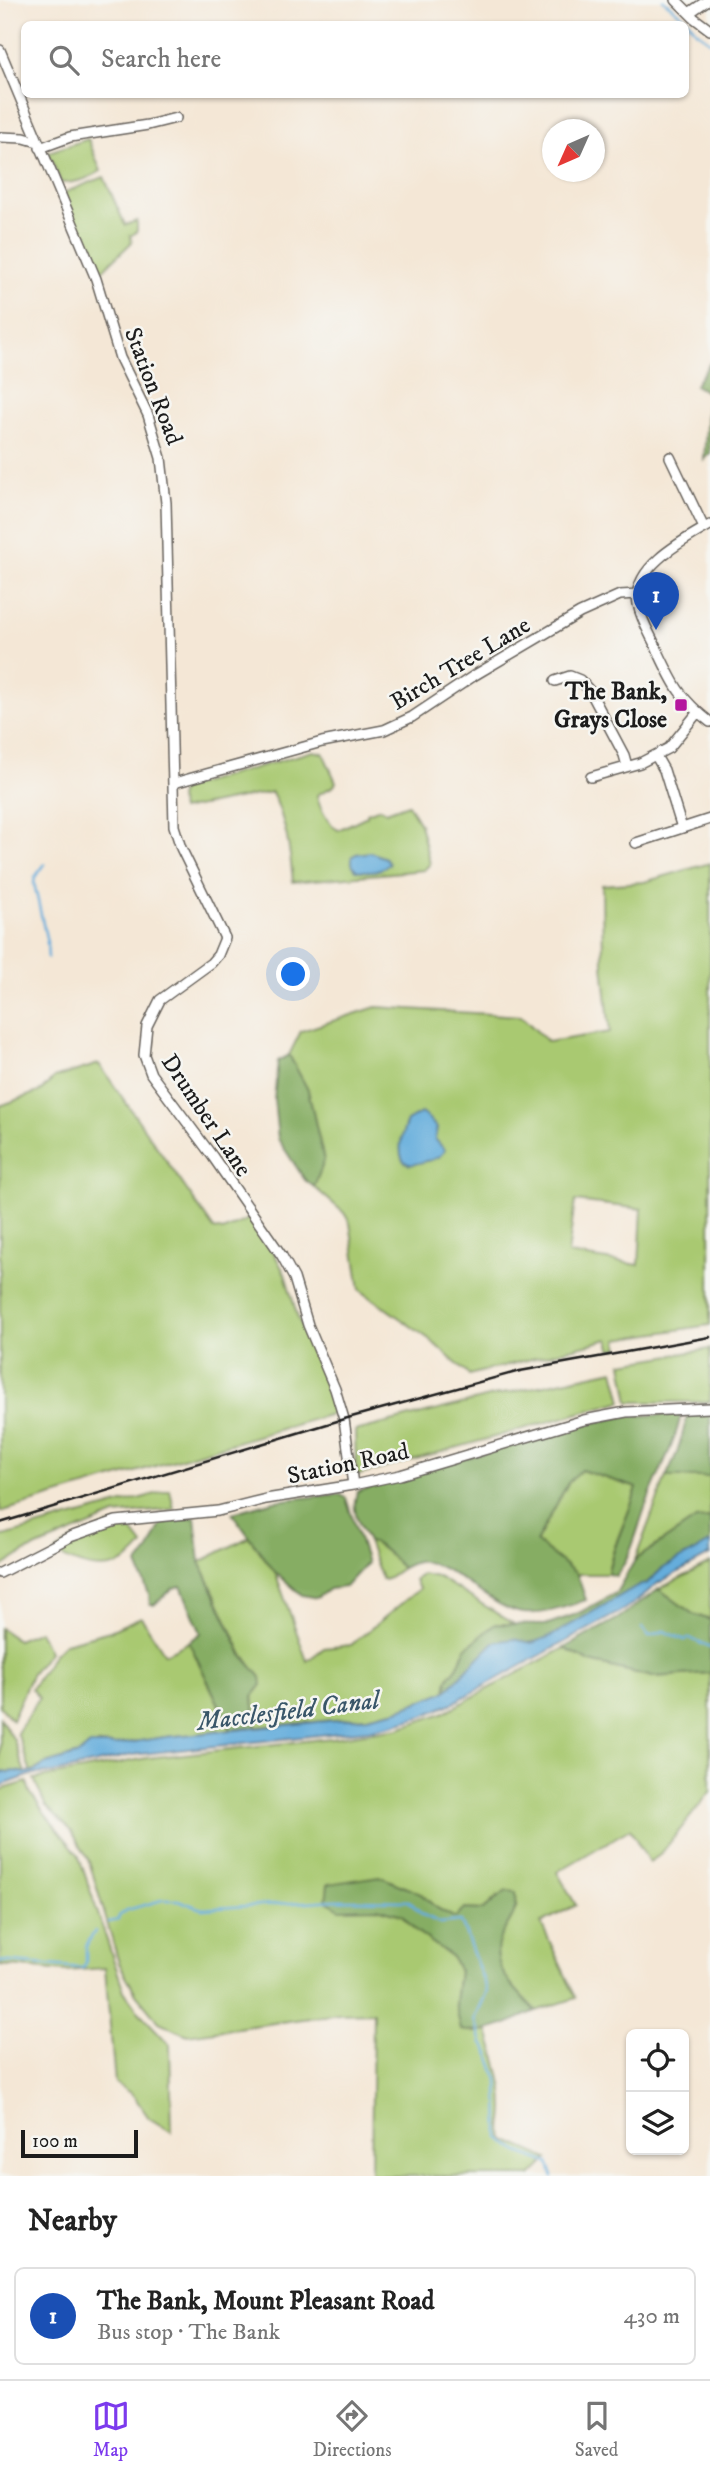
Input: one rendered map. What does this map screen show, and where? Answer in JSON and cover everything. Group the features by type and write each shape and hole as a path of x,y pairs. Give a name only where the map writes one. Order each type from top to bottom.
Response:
{"street":[{"path":"676,0 710,30"},
{"path":"689,13 708,0"},
{"name":"Station Road","path":"0,50 96,279 120,358 148,415 161,458 167,515 174,783"},
{"path":"0,137 24,138 39,145 176,118"},
{"path":"670,457 670,462 708,527 657,559 642,582 638,594 642,618 670,678 685,701 710,722"},
{"name":"Birch Tree Lane","path":"174,783 309,746 384,730 412,718 475,675 580,613 620,595 638,594"},
{"path":"555,681 570,676 585,684 613,734 627,766"},
{"path":"591,777 656,755 676,741 698,712"},
{"path":"656,755 664,770 682,828"},
{"name":"Drumber Lane","path":"174,783 173,814 181,848 225,938 218,955 211,963 160,1000 147,1026 144,1055 151,1074 213,1157 282,1256 294,1278 311,1335 335,1388 344,1419 353,1485"},
{"path":"636,843 710,819"},
{"name":"Station Road","path":"0,1573 70,1536 99,1525 147,1517 218,1511 266,1499 400,1475 584,1420 626,1412 710,1408"}],"green space":[{"path":"88,139 101,171 82,180 61,183 48,152"},
{"path":"104,177 125,225 137,221 137,232 130,236 132,242 100,273 63,193"},
{"path":"710,363 710,453 704,460 708,393 695,385"},
{"path":"313,751 323,753 336,782 334,786 317,795 330,823 338,830 380,808 386,812 408,804 420,824 430,864 424,870 293,882 287,836 272,792 181,810 179,798 182,789"},
{"path":"710,863 710,1325 618,1339 619,1348 611,1349 609,1339 469,1375 429,1339 360,1290 350,1223 344,1213 314,1187 324,1161 308,1090 289,1055 301,1031 376,1007 521,1016 548,1042 610,1032 603,965 602,885 644,882","holes":["575,1201 642,1209 639,1265 568,1254"]},
{"path":"289,1055 308,1090 324,1161 314,1187 305,1180 278,1139 274,1099 278,1061"},
{"path":"99,1064 214,1229 223,1231 250,1218 273,1251 285,1274 298,1318 338,1412 0,1512 0,1106 41,1091 54,1078"},
{"path":"710,1349 710,1402 629,1402 622,1363"},
{"path":"614,1370 622,1401 356,1476 355,1431 493,1396"},
{"path":"710,1413 710,1477 666,1477 677,1453 688,1414"},
{"path":"681,1414 675,1437 650,1494 630,1551 616,1576 608,1574 610,1564 637,1488 581,1470 568,1483 536,1542 577,1574 586,1600 571,1605 547,1612 523,1613 497,1603 441,1567 417,1562 402,1568 382,1548 368,1542 357,1518 357,1492 424,1470 577,1426 627,1416"},
{"path":"581,1470 637,1488 608,1574 577,1574 536,1542 568,1483"},
{"path":"666,1477 710,1477 710,1518 696,1519 635,1560"},
{"path":"170,1490 174,1509 115,1515 25,1552 0,1568 0,1537"},
{"path":"339,1494 346,1498 367,1563 345,1587 329,1589 317,1598 302,1595 275,1572 232,1513 274,1501"},
{"path":"195,1517 200,1562 242,1655 261,1677 262,1685 253,1696 256,1727 231,1730 189,1642 201,1633 181,1586 173,1588 154,1605 150,1605 149,1594 137,1565 149,1550 163,1520"},
{"path":"710,1518 710,1543 663,1568 646,1584 637,1586 557,1633 533,1642 496,1642 446,1691 448,1679 458,1666 465,1649 495,1624 545,1625 577,1614 616,1593 635,1560 696,1519"},
{"path":"126,1523 143,1545 124,1562 102,1568 91,1567 56,1553 69,1542 88,1533"},
{"path":"249,1537 275,1572 307,1661 324,1648 351,1645 419,1589 415,1580 422,1574 438,1577 514,1624 495,1624 465,1649 458,1666 448,1679 446,1691 398,1710 367,1717 256,1727 253,1696 261,1685 243,1655 200,1562"},
{"path":"372,1541 402,1568 385,1580 382,1579 368,1542"},
{"path":"710,1563 710,1620 693,1614 659,1589"},
{"path":"659,1589 693,1614 710,1620 710,1673 653,1677 590,1662 564,1648 617,1619"},
{"path":"141,1617 165,1654 189,1642 231,1730 115,1745 98,1744 31,1772 17,1733 39,1698 31,1689 53,1655 65,1643 110,1631"},
{"path":"0,1628 17,1640 39,1631 49,1652 31,1675 12,1720 0,1706"},
{"path":"564,1648 590,1662 653,1677 710,1673 710,1792 660,1855 649,1862 630,1829 557,1872 576,1905 541,1923 576,1998 536,2011 507,1979 497,1960 496,1950 500,1935 517,1905 498,1896 483,1910 463,1909 455,1918 435,1907 421,1894 377,1908 402,1915 415,1930 452,1957 459,1971 455,2003 474,2033 488,2031 496,2059 504,2097 503,2139 548,2159 531,2176 371,2176 373,2013 339,2014 187,2035 159,2022 136,1994 119,1963 89,1861 71,1830 45,1805 34,1779 147,1758 399,1728 443,1713"},
{"path":"0,1718 14,1740 25,1773 0,1773"},
{"path":"27,1782 30,1792 44,1813 78,1854 124,1991 139,2012 170,2045 172,2132 149,2118 133,2095 115,2083 105,1968 65,1971 0,1965 0,1790"},
{"path":"379,1876 421,1894 435,1907 455,1918 463,1909 483,1910 506,1891 516,1892 515,1909 498,1943 497,1954 505,1975 536,2011 490,2029 461,2030 455,2003 459,1971 452,1957 415,1930 402,1915 377,1908 340,1909 326,1901 328,1884"}],"water":[{"path":"370,852 386,858 389,864 378,870 356,870 352,857"},
{"path":"421,1113 437,1128 435,1139 445,1150 435,1159 408,1164 401,1156 402,1137 407,1121"},
{"path":"710,1543 710,1555 658,1583 618,1613 453,1703 423,1716 368,1730 132,1755 53,1773 34,1774 0,1786 0,1773 34,1771 46,1764 79,1754 90,1745 115,1745 165,1737 367,1717 398,1710 446,1691 494,1642 513,1639 532,1643 551,1636 637,1586 646,1584 663,1568"}],"waterway":[{"path":"663,0 688,21"},
{"path":"689,22 696,31 710,41"},
{"path":"45,864 35,877 34,883 48,958"},
{"path":"642,1628 649,1636 664,1631 685,1640 690,1638 710,1648"},
{"path":"109,1922 118,1920 127,1910 162,1900 178,1900 202,1909 336,1900 409,1901 423,1915 440,1923 461,1921 487,1991 475,2019 498,2080 499,2138 519,2152 548,2163 553,2176"},
{"path":"0,1961 83,1968 86,1963 86,1946 95,1931"}],"railway":[{"path":"0,1523 344,1419 520,1371 710,1337"}],"place":[{"name":"The Bank, Mount Pleasant Road","path":"656,630"},
{"name":"The Bank, Grays Close","path":"681,705"}],"water label":[{"name":"Macclesfield Canal","path":"288,1710"}]}
